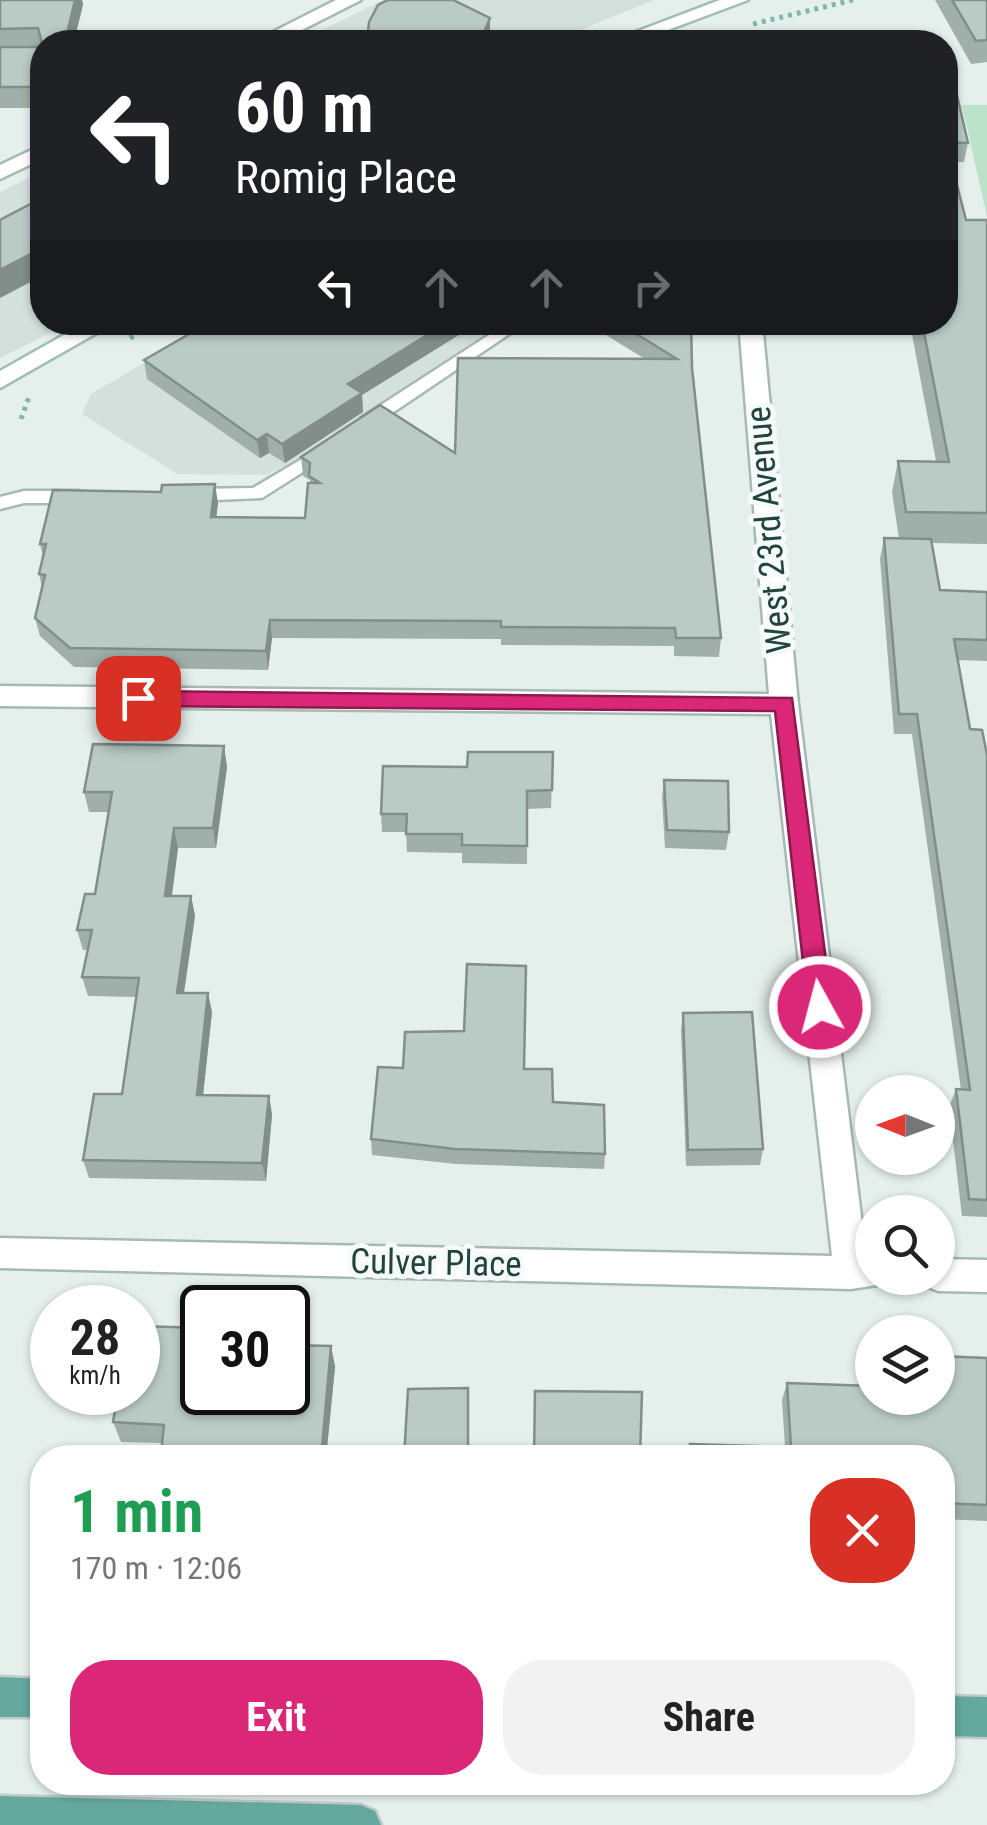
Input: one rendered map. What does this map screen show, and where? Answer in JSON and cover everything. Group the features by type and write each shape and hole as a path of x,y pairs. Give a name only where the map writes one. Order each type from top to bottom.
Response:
{"main road":[{"path":"0,1697 30,1698"},
{"path":"955,1716 987,1717"},
{"path":"0,1816 361,1825"}],"street":[{"path":"288,30 351,0"},
{"path":"653,30 738,0"},
{"path":"0,172 30,158"},
{"path":"0,380 81,335"},
{"name":"West 23rd Avenue","path":"751,335 784,704 855,1222"},
{"path":"0,696 784,704"},
{"name":"Culver Place","path":"0,1254 855,1273"},
{"path":"955,1275 987,1276"}],"lane":[{"path":"353,431 500,335"},
{"path":"179,495 256,494 337,442"},
{"path":"0,502 24,497 102,496"}],"path":[{"path":"749,25 852,0"}],"shaded area":[{"path":"383,0 654,0 580,30 322,30"},
{"path":"30,177 30,335 46,335 0,358 0,192"},
{"path":"192,335 506,335 382,413 267,475 177,474 82,414 91,394"}],"green space":[{"path":"962,105 987,105 987,217"}],"building":[{"path":"0,0 75,0 68,30 0,29"},
{"path":"388,0 453,0 490,18 485,30 368,30 378,5"},
{"path":"952,0 987,0 987,40 976,41"},
{"path":"0,47 30,47 30,87 0,87"},
{"path":"958,100 968,143 958,143"},
{"path":"958,189 966,220 987,220 987,513 906,512 898,461 949,462 925,335 958,335"},
{"path":"30,204 30,254 0,270 0,220"},
{"path":"187,335 427,335 348,384 362,393 282,444 267,434 257,440 144,360"},
{"path":"638,335 691,335 721,638 676,638 675,628 501,627 501,621 270,620 266,651 70,648 35,618 45,575 39,574 46,544 40,544 53,490 161,492 162,485 215,484 211,517 305,518 308,483 320,483 309,476 310,463 301,457 380,405 455,453 458,358 677,359"},
{"path":"884,538 931,539 940,590 987,592 987,640 954,639 970,729 982,730 987,755 987,1200 969,1199 956,1089 970,1090 917,714 899,714"},
{"path":"93,744 224,746 213,828 174,828 165,896 191,896 177,993 208,993 197,1095 269,1096 262,1163 83,1160 94,1094 122,1094 139,978 82,977 92,930 77,930 85,894 95,894 112,792 84,792"},
{"path":"468,752 553,752 552,790 527,791 527,846 462,845 462,834 406,834 407,814 381,814 383,766 467,767"},
{"path":"664,780 728,781 729,832 667,830"},
{"path":"467,964 526,966 524,1069 552,1069 553,1102 604,1105 605,1154 455,1149 371,1139 378,1067 403,1068 405,1032 464,1031"},
{"path":"752,1012 763,1149 688,1150 683,1013"},
{"path":"160,1327 180,1327 180,1415 310,1415 310,1346 331,1346 322,1445 162,1445 164,1425 113,1422 114,1415 160,1415"},
{"path":"955,1357 987,1358 987,1505 955,1504 955,1445 791,1445 787,1383 855,1385 855,1415 955,1415"},
{"path":"468,1388 468,1445 405,1445 408,1389"},
{"path":"535,1391 642,1392 640,1445 534,1445"}],"route":[{"path":"138,698 784,704 820,1007"}]}
